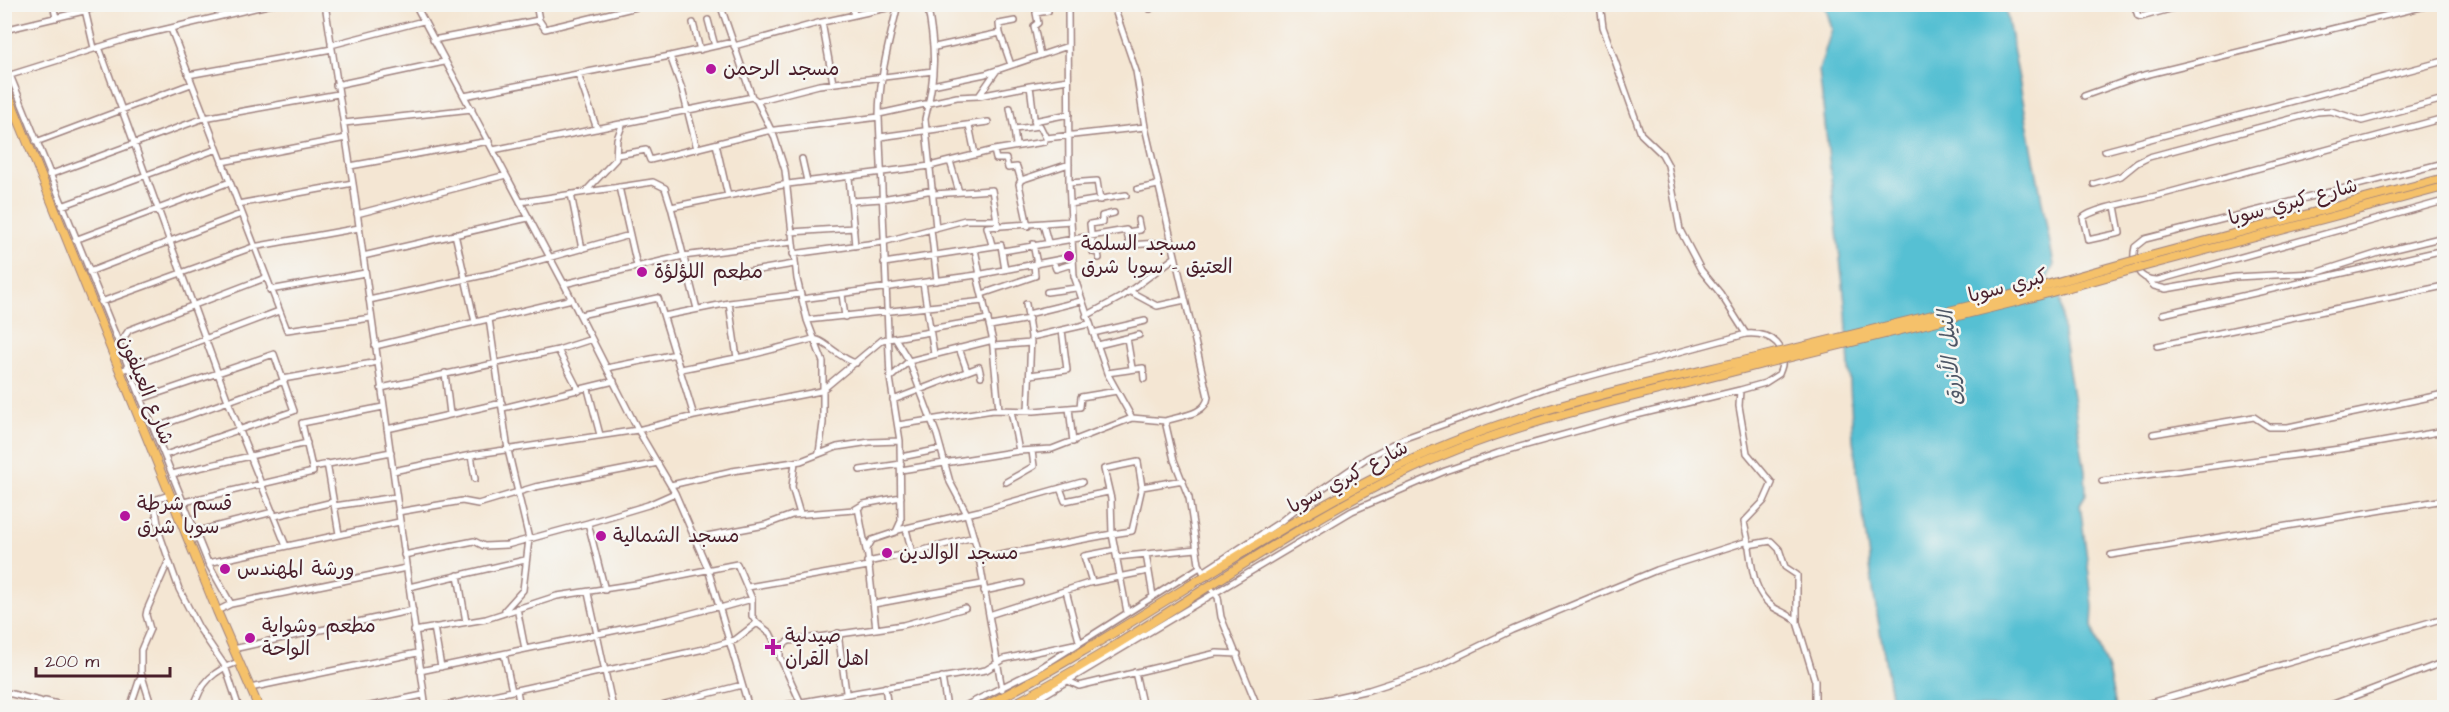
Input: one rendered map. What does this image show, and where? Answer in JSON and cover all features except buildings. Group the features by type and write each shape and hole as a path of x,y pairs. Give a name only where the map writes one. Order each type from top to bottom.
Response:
{"highway":[{"name":"شارع العيلفون","path":"4,84 124,369 170,495 259,708"},
{"name":"شارع كبري سوبا","path":"2151,260 2445,178"},
{"name":"شارع كبري سوبا","path":"2151,260 2445,187"},
{"name":"كبري سوبا","path":"1765,360 2151,260"},
{"name":"شارع كبري سوبا","path":"981,708 1088,648 1205,575 1400,465 1446,445 1557,408 1765,360"},
{"name":"شارع كبري سوبا","path":"1006,708 1080,666 1205,575"}],"street":[{"path":"53,4 56,18"},
{"path":"86,10 94,4"},
{"path":"4,30 109,4"},
{"path":"231,604 208,563 154,428 124,369 101,302 7,76 96,48 272,4"},
{"path":"325,4 353,183 426,708"},
{"path":"414,4 489,141 638,430 675,493 708,569 749,708"},
{"path":"536,4 539,20 545,29 649,4"},
{"path":"730,4 720,5 754,99 772,130 788,184 794,264 807,320 823,362 821,391 823,423 819,453"},
{"path":"853,15 854,4"},
{"path":"464,96 733,44 875,8 905,4"},
{"path":"927,4 935,47 930,102 925,116 933,192 934,255 937,281"},
{"path":"1068,4 1072,264 1076,288 1107,373 1132,418"},
{"path":"860,470 944,463 1019,451 1047,450 1132,418 1165,421 1201,410 1208,400 1145,128 1136,71 1113,4"},
{"path":"1600,4 1604,32 1641,134 1662,154 1668,165 1680,230 1701,270 1720,293 1746,334"},
{"path":"2044,7 2053,4"},
{"path":"2134,4 2139,17 2188,4"},
{"path":"2084,96 2137,77 2433,4"},
{"path":"898,5 888,38 881,79 879,115 884,263 892,338 890,378 901,457 898,530"},
{"path":"86,10 96,48 171,240 228,401 286,546"},
{"path":"1040,55 1034,26 1038,24 1036,13 1048,10"},
{"path":"433,40 539,20"},
{"path":"708,20 715,46"},
{"path":"188,75 332,47 423,21"},
{"path":"1011,65 998,24 1015,21"},
{"path":"822,22 833,83"},
{"path":"693,23 700,50"},
{"path":"171,29 253,247 279,311 290,331 371,318"},
{"path":"935,47 1000,33"},
{"path":"932,86 998,69 1068,46"},
{"path":"670,56 697,149"},
{"path":"2105,151 2445,61"},
{"path":"336,85 444,62"},
{"path":"979,96 998,69"},
{"path":"493,150 687,109 754,99 833,83 933,71"},
{"path":"578,74 597,129"},
{"path":"617,155 646,150 650,160 772,130 879,115 930,102 1068,80"},
{"path":"36,142 191,84"},
{"path":"1030,86 1034,123"},
{"path":"49,175 204,118 338,94"},
{"path":"2094,184 2121,176 2149,157 2317,112 2331,111 2362,121 2445,99"},
{"path":"1010,108 1016,146"},
{"path":"344,123 472,109"},
{"path":"1014,129 1069,114"},
{"path":"2115,207 2120,233 2088,240 2083,217 2115,207 2445,118"},
{"path":"880,137 988,122"},
{"path":"585,192 589,185 609,170 617,155 617,139 623,123"},
{"path":"1034,123 1040,126 1045,138 1145,128"},
{"path":"969,125 975,154"},
{"path":"222,162 346,138"},
{"path":"350,166 489,141"},
{"path":"671,207 788,184 882,174 930,166 994,150 1044,142"},
{"path":"716,144 728,196"},
{"path":"62,206 217,149"},
{"path":"994,150 996,159 1006,159 1008,168 1017,167 1028,226"},
{"path":"802,159 807,181"},
{"path":"950,161 959,192"},
{"path":"2445,163 2145,238 2135,247 2133,256 2137,271 2154,285 2166,289 2235,277 2316,273 2382,252 2445,237"},
{"path":"1021,180 1069,164"},
{"path":"357,214 506,176"},
{"path":"849,177 855,246"},
{"path":"1069,183 1097,181 1100,200"},
{"path":"75,240 230,182"},
{"path":"238,204 353,183"},
{"path":"520,202 658,183 666,190 697,309"},
{"path":"1138,189 1158,185"},
{"path":"619,187 637,266"},
{"path":"851,201 933,192 992,190 998,227"},
{"path":"571,194 582,249"},
{"path":"1070,204 1126,195"},
{"path":"2148,280 2163,279 2445,201"},
{"path":"1099,258 1098,253 1093,252 1090,224 1103,222 1102,216 1114,213"},
{"path":"89,272 241,214"},
{"path":"363,256 528,218"},
{"path":"793,254 883,242 965,220 997,220"},
{"path":"986,220 992,245"},
{"path":"1003,250 1071,238 1140,230 1138,220"},
{"path":"987,227 1028,226 1071,221"},
{"path":"1043,224 1047,242"},
{"path":"101,302 253,247 359,228"},
{"path":"791,232 854,228"},
{"path":"1127,232 1129,245 1171,242"},
{"path":"455,234 475,322"},
{"path":"369,300 550,258 630,235"},
{"path":"564,284 683,256 792,242"},
{"path":"982,294 1036,276 1033,244"},
{"path":"884,263 1001,245 1005,270"},
{"path":"975,249 993,343 999,410"},
{"path":"2163,314 2445,250"},
{"path":"664,316 729,303 842,294 979,275 1072,257"},
{"path":"1086,316 1129,291 1174,258"},
{"path":"1053,261 1056,269 1072,264"},
{"path":"741,273 794,264"},
{"path":"270,290 365,273"},
{"path":"118,346 129,330 266,278"},
{"path":"923,283 934,354"},
{"path":"2157,346 2445,286"},
{"path":"1047,292 1076,288"},
{"path":"1129,291 1157,306 1185,300"},
{"path":"842,294 845,317"},
{"path":"580,315 656,298 664,316 694,416"},
{"path":"375,346 572,299"},
{"path":"807,320 984,301"},
{"path":"990,326 1081,301"},
{"path":"729,303 737,358"},
{"path":"1026,304 1031,340 1028,411"},
{"path":"124,369 279,311"},
{"path":"489,318 508,450 516,494 529,539 523,590 504,611"},
{"path":"393,471 471,455 638,430 694,416 821,391 880,342 988,319"},
{"path":"1093,333 1145,321"},
{"path":"890,378 909,361 934,354 993,343 1031,340 1089,324"},
{"path":"1030,375 1067,370 1062,330"},
{"path":"1109,330 1112,341"},
{"path":"961,708 1002,689 1056,658 1153,596 1205,575 1280,522 1318,491 1367,458 1405,438 1549,387 1746,334 1760,334 1773,338 1778,345 1782,365 1779,374 1771,381 1615,420 1445,471 1343,515 1023,707"},
{"path":"1098,345 1139,335"},
{"path":"892,338 909,361 954,491 967,514 974,537 1002,689"},
{"path":"1127,338 1132,368"},
{"path":"381,388 445,372 558,350 592,339"},
{"path":"681,369 813,339 818,340 841,357 856,363"},
{"path":"959,348 967,371"},
{"path":"558,350 579,391"},
{"path":"141,399 272,353 294,411 165,455"},
{"path":"607,368 676,354"},
{"path":"154,428 283,380 378,362"},
{"path":"893,400 967,371 979,368 981,376"},
{"path":"1107,373 1143,368 1144,379"},
{"path":"445,372 450,414"},
{"path":"387,429 450,414 579,391 614,381"},
{"path":"588,389 600,435"},
{"path":"1740,390 1739,406 1747,453 1772,483 1762,504 1744,522 1753,575 1761,594 1769,604 1797,622"},
{"path":"897,425 999,410 1028,411 1080,407 1081,397 1117,391"},
{"path":"2153,434 2254,417 2269,427 2298,426 2445,394"},
{"path":"184,502 313,472 303,422 383,406"},
{"path":"1069,408 1073,442"},
{"path":"1011,411 1019,451"},
{"path":"1165,421 1176,465 1189,498 1196,549 1258,708"},
{"path":"2102,481 2347,448 2445,431"},
{"path":"671,485 732,471 795,462 819,453 870,442 900,441"},
{"path":"172,474 307,443"},
{"path":"901,457 941,449"},
{"path":"1005,482 1034,466 1032,451"},
{"path":"313,467 390,452"},
{"path":"471,455 475,479"},
{"path":"795,462 792,488 800,514"},
{"path":"978,559 1112,534 1132,531 1142,487 1137,462 1104,469 1111,499 1112,534 1127,612"},
{"path":"327,463 339,534"},
{"path":"398,512 462,501 478,504 545,484 658,463"},
{"path":"1142,487 1183,480"},
{"path":"866,551 872,540 898,530 967,514 1082,482"},
{"path":"1060,488 1065,501 1108,492"},
{"path":"404,555 474,541 488,547 529,539 648,505 675,493"},
{"path":"170,495 154,500 168,562 181,594 225,666 239,708"},
{"path":"186,534 274,514 396,497"},
{"path":"696,538 765,525 800,514 814,515 858,508 864,504 901,497"},
{"path":"2111,555 2445,500"},
{"path":"858,508 876,629"},
{"path":"208,563 399,522"},
{"path":"588,523 605,590"},
{"path":"906,529 912,553"},
{"path":"748,587 868,564 974,537"},
{"path":"1288,708 1364,692 1428,671 1512,630 1678,562 1748,543 1771,541 1779,549 1785,567 1797,575 1797,622 1815,681 1815,708"},
{"path":"1117,557 1196,549"},
{"path":"1092,582 1084,556 1116,550"},
{"path":"1146,554 1153,596"},
{"path":"409,587 525,560"},
{"path":"152,708 141,673 141,650 150,629 147,610 168,562"},
{"path":"414,631 486,619 504,611 557,596 605,590 737,564 752,599 751,612 757,623 770,633 803,708"},
{"path":"217,610 231,604 406,568"},
{"path":"988,615 1092,582 1148,571"},
{"path":"458,575 466,622"},
{"path":"874,604 1022,583"},
{"path":"1066,591 1077,643"},
{"path":"588,593 613,708"},
{"path":"420,671 752,599"},
{"path":"517,608 525,649"},
{"path":"779,652 787,641 903,625 965,608"},
{"path":"233,649 414,610"},
{"path":"2132,708 2445,618"},
{"path":"434,708 730,642 757,623"},
{"path":"434,627 441,667"},
{"path":"838,633 846,692"},
{"path":"768,708 800,700 986,670 997,662 1077,643"},
{"path":"250,688 417,653"},
{"path":"1068,681 1079,686 1217,653 1238,654"},
{"path":"504,654 520,708"},
{"path":"195,708 201,686 218,669 238,662"},
{"path":"2323,708 2445,662"},
{"path":"1135,672 1143,708"},
{"path":"130,708 141,673"},
{"path":"942,677 947,708"},
{"path":"653,708 742,685"},
{"path":"885,687 888,708"},
{"path":"4,692 75,708"},
{"path":"361,708 423,695"},
{"path":"40,701 53,708"}],"water":[{"name":"النيل الأزرق","path":"1825,5 2005,5 2054,265 2046,281 2060,297 2063,334 2085,471 2086,494 2080,504 2093,606 2092,627 2108,671 2116,707 1893,707 1874,596 1853,440 1846,312 1819,70 1832,29"}],"place":[{"name":"مسجد الرحمن","path":"711,69"},
{"name":"مسجد السلمة العتيق - سوبا شرق","path":"1069,256"},
{"name":"مطعم اللؤلؤة","path":"642,272"},
{"name":"قسم شرطة سوبا شرق","path":"125,516"},
{"name":"مسجد الشمالية","path":"601,536"},
{"name":"مسجد الوالدين","path":"887,553"},
{"name":"ورشة المهندس","path":"225,569"},
{"name":"مطعم وشواية الواحة","path":"250,638"},
{"name":"صيدلية اهل القران","path":"773,647"}]}
